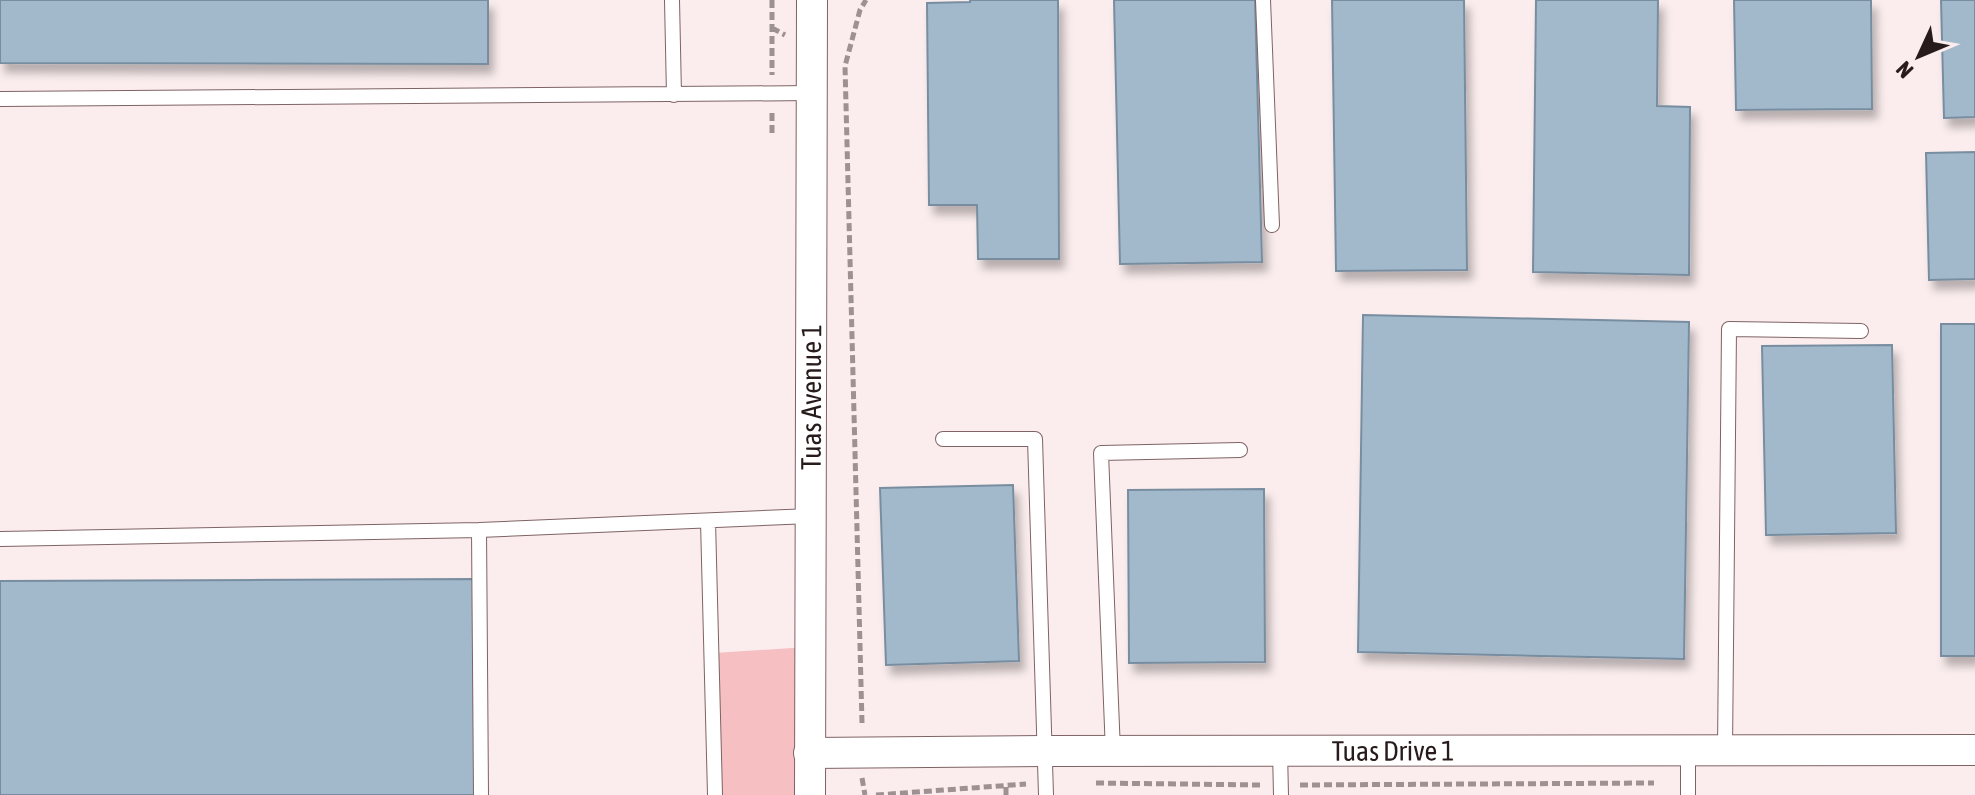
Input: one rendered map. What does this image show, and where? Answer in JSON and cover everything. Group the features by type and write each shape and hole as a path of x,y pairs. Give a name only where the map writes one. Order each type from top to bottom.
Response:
{"street":[{"name":"Tuas Avenue 1","path":"810,795 812,0"},
{"name":"Tuas Drive 1","path":"809,753 1975,750"}],"lane":[{"path":"672,0 674,95"},
{"path":"1263,0 1272,225"},
{"path":"0,99 813,93"},
{"path":"1725,751 1729,329 1861,331"},
{"path":"943,439 1035,439 1046,789"},
{"path":"1113,752 1101,453 1240,450"},
{"path":"0,539 479,530 811,516"},
{"path":"708,521 715,795"},
{"path":"479,530 481,795"},
{"path":"1280,751 1281,790"},
{"path":"1688,751 1688,789"}],"path":[{"path":"772,0 772,133"},
{"path":"862,735 845,66 860,10 866,0"},
{"path":"1092,783 1281,790 1688,789"},
{"path":"876,795 1046,789"}],"shaded area":[{"path":"807,647 807,795 718,795 714,653"}],"building":[{"path":"0,0 488,0 488,64 0,63"},
{"path":"1058,0 1059,259 978,259 977,205 929,205 927,3"},
{"path":"1114,0 1255,0 1262,262 1120,264"},
{"path":"1332,0 1464,0 1467,270 1336,271"},
{"path":"1536,0 1658,0 1657,106 1690,107 1689,275 1533,272"},
{"path":"1734,0 1871,0 1872,109 1736,110"},
{"path":"1941,0 1975,0 1975,117 1944,118"},
{"path":"1975,152 1975,279 1929,280 1926,153"},
{"path":"1363,315 1689,322 1684,659 1358,652"},
{"path":"1941,324 1975,324 1975,656 1941,656"},
{"path":"1892,345 1896,533 1766,535 1762,346"},
{"path":"1013,485 1019,661 886,665 880,488"},
{"path":"1264,489 1265,662 1129,663 1128,490"},
{"path":"473,579 475,795 0,795 0,581"}]}
